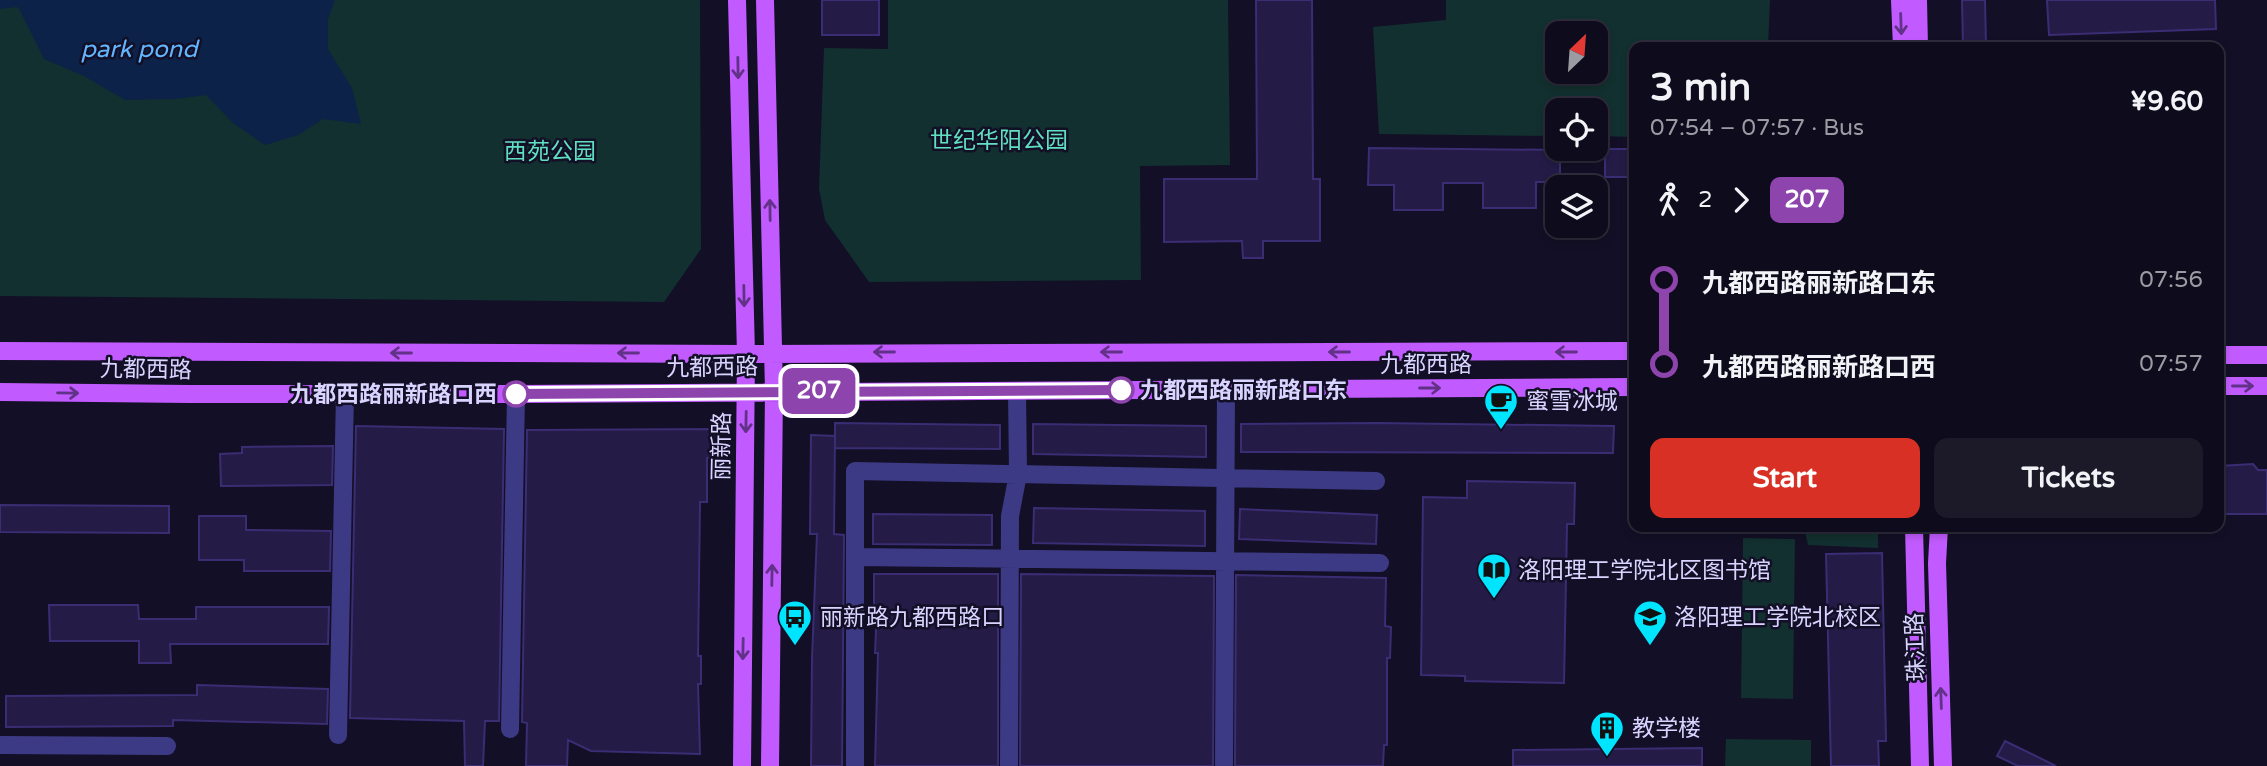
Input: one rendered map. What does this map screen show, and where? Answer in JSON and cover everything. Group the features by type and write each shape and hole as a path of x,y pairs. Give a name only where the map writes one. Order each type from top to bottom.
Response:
{"main road":[{"name":"丽新路","path":"737,0 746,354 742,766"},
{"path":"765,0 774,352 770,766"},
{"path":"1900,0 1902,42"},
{"path":"1918,0 1919,42"},
{"name":"九都西路","path":"0,351 746,354 1629,351"},
{"path":"2224,355 2267,355"},
{"path":"2224,386 2267,386"},
{"name":"九都西路","path":"0,392 516,394 1629,387"},
{"name":"珠江路","path":"1914,532 1920,766"},
{"name":"珠江路","path":"1939,532 1937,563 1943,766"}],"street":[{"path":"1224,766 1226,390"},
{"path":"1009,766 1010,516 1018,474 1017,391"},
{"path":"338,735 345,394"},
{"path":"510,729 516,394"},
{"path":"855,766 855,471 1376,481"},
{"path":"855,557 1380,564"},
{"path":"0,745 167,746"}],"green space":[{"name":"西苑公园","path":"0,0 700,0 701,249 664,302 0,296"},
{"name":"世纪华阳公园","path":"888,0 1228,0 1230,165 1140,166 1141,280 869,282 825,220 819,189 824,48 888,49"},
{"path":"1446,0 1770,0 1768,42 1629,42 1629,137 1608,136 1608,98 1545,98 1545,136 1379,134 1373,27 1446,20"},
{"path":"1805,532 1878,532 1878,548 1808,545"},
{"path":"1743,538 1795,539 1793,699 1741,698"},
{"path":"1726,739 1811,740 1811,766 1725,766"}],"water":[{"name":"park pond","path":"0,0 335,0 328,19 328,49 352,88 361,124 323,119 298,135 265,145 233,123 206,95 176,99 125,100 84,76 44,59 18,7 0,9"}],"building":[{"path":"822,0 879,0 879,35 822,35"},
{"path":"1256,0 1312,0 1313,179 1320,179 1320,241 1263,241 1263,258 1243,258 1242,241 1164,242 1164,179 1257,179"},
{"path":"1962,0 1985,0 1986,42 1963,42"},
{"path":"2047,0 2215,0 2216,29 2049,35"},
{"path":"1369,148 1545,150 1545,161 1560,161 1560,175 1545,175 1545,182 1536,182 1536,208 1483,208 1483,183 1443,183 1443,210 1394,210 1394,185 1368,185"},
{"path":"1608,149 1629,149 1629,177 1605,175"},
{"path":"835,423 1000,425 1000,449 835,448"},
{"path":"1033,424 1206,426 1206,457 1033,454"},
{"path":"1241,424 1614,426 1613,453 1241,452"},
{"path":"356,426 504,429 499,721 485,721 483,766 465,766 464,721 350,718"},
{"path":"718,429 718,458 707,458 707,502 700,502 700,754 591,751 568,740 567,766 526,766 527,723 522,722 527,430"},
{"path":"811,435 835,436 834,534 844,535 842,766 811,766 817,534 810,534"},
{"path":"333,446 332,485 221,486 220,454 242,453 242,447"},
{"path":"2253,464 2258,470 2267,470 2267,514 2224,514 2224,466"},
{"name":"洛阳理工学院北区图书馆","path":"1467,481 1575,483 1574,524 1567,524 1564,683 1465,681 1465,676 1421,675 1423,497 1467,498"},
{"path":"0,505 169,506 169,533 0,532"},
{"path":"1034,508 1205,511 1205,546 1033,543"},
{"path":"1240,509 1377,515 1376,544 1239,539"},
{"path":"873,514 992,515 992,545 873,544"},
{"path":"199,516 246,516 246,530 331,531 330,571 244,571 244,560 199,560"},
{"path":"1882,553 1886,741 1878,741 1879,766 1831,766 1826,554"},
{"path":"874,574 998,574 998,766 875,766 878,653 875,653 877,608 874,608"},
{"path":"1021,574 1214,576 1213,766 1020,766"},
{"path":"1236,575 1386,578 1385,626 1391,627 1390,658 1387,658 1387,745 1384,745 1383,766 1235,766"},
{"path":"49,605 138,605 139,619 196,619 196,607 329,607 328,644 170,644 171,663 139,663 139,641 50,641"},
{"path":"197,685 328,689 327,724 173,720 173,726 6,727 6,696 197,695"},
{"path":"2005,741 2056,766 2018,766 1997,756"},
{"name":"教学楼","path":"1702,748 1702,766 1513,766 1513,750"}],"bus line":[{"name":"207","path":"516,394 1121,390"}],"place":[{"name":"九都西路丽新路口东","path":"1121,390"},
{"name":"九都西路丽新路口西","path":"516,394"},
{"name":"蜜雪冰城","path":"1501,431"},
{"name":"洛阳理工学院北区图书馆","path":"1494,600"},
{"name":"丽新路九都西路口","path":"795,647"},
{"name":"洛阳理工学院北校区","path":"1650,647"},
{"name":"教学楼","path":"1607,758"}]}
